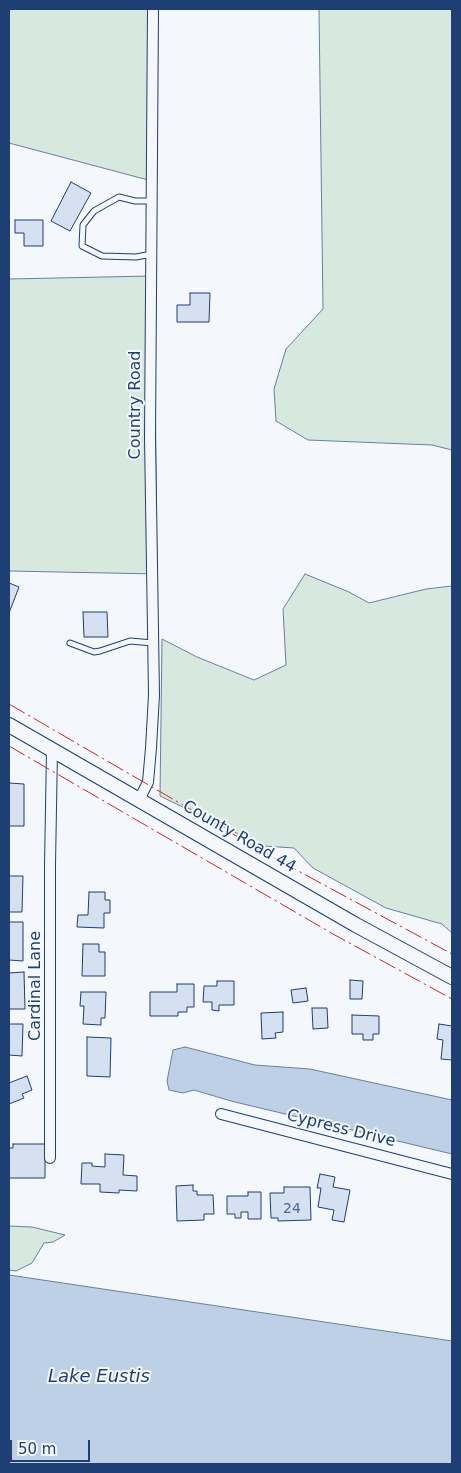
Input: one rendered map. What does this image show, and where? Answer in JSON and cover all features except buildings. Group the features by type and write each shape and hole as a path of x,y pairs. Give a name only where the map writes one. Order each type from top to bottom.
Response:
{"main road":[{"name":"County Road 44","path":"9,725 356,925 452,977"}],"street":[{"name":"Country Road","path":"139,800 148,782 152,748 154,695 150,436 153,9"},
{"name":"Cardinal Lane","path":"50,1158 52,750"},
{"name":"Cypress Drive","path":"221,1114 452,1174"}],"lane":[{"path":"152,254 136,257 102,256 82,246 83,225 94,211 118,197 135,201 153,201"},
{"path":"70,643 94,652 130,641 152,643"}],"shaded area":[{"path":"9,9 150,9 152,181 9,143"},
{"path":"319,9 452,9 452,450 432,445 308,440 276,421 274,389 286,349 323,309"},
{"path":"151,276 155,370 157,574 9,571 9,279"},
{"path":"305,574 349,592 369,603 426,589 452,586 452,933 442,924 386,908 313,868 294,848 263,846 160,796 162,639 197,657 254,680 286,665 283,609"},
{"path":"9,1226 32,1227 65,1235 53,1242 44,1243 32,1263 16,1271 9,1270"}],"water":[{"path":"185,1047 255,1065 310,1069 452,1100 452,1154 231,1101 194,1090 183,1093 169,1090 167,1081 173,1050"},
{"name":"Lake Eustis","path":"9,1275 452,1341 452,1464 9,1464"}],"power":[{"path":"9,704 276,859 452,954"},
{"path":"9,746 333,934 452,999"}]}
